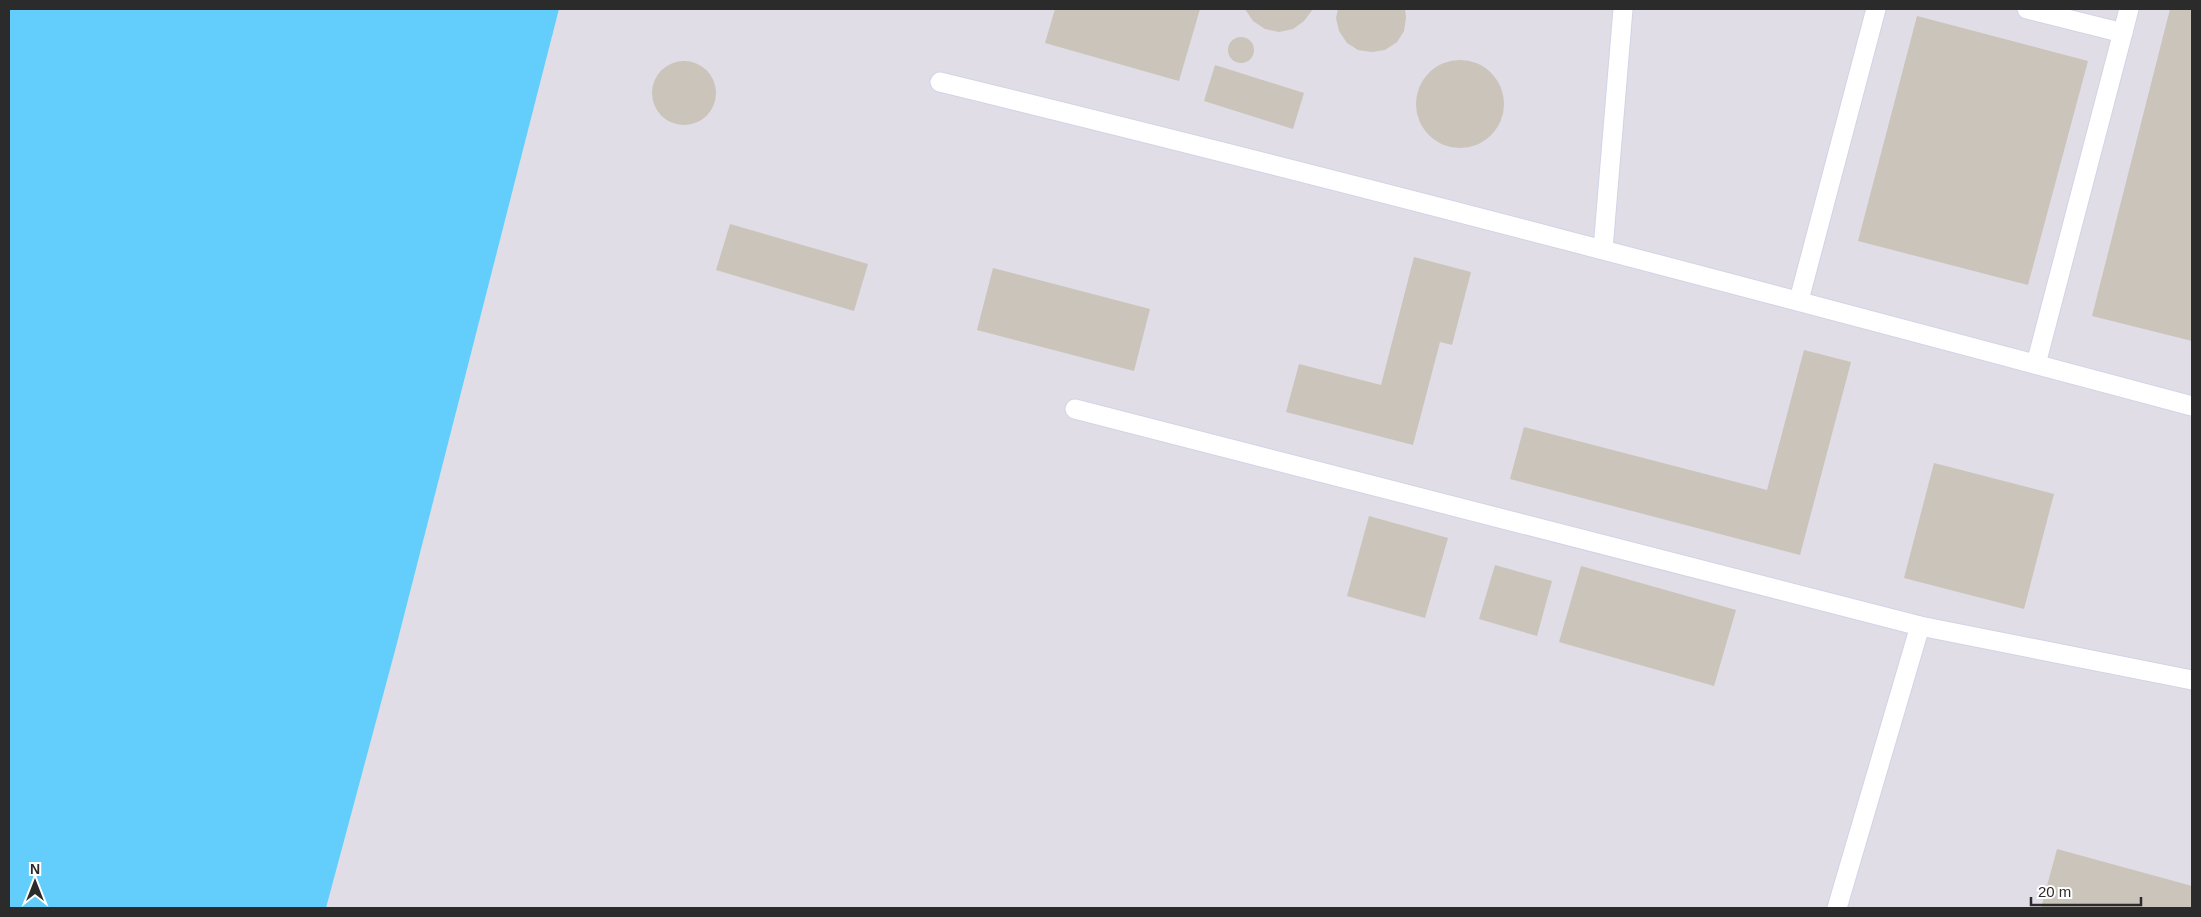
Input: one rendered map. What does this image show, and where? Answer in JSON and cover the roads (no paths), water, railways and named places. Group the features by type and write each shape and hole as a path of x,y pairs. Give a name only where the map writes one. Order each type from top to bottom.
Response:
{"lane":[{"path":"1602,249 1623,9"},
{"path":"1799,300 1876,9"},
{"path":"2027,9 2123,34"},
{"path":"2036,364 2129,9"},
{"path":"940,82 1168,137 1602,249 2192,406"},
{"path":"1075,409 1920,626 2192,680"},
{"path":"1837,908 1920,626"}],"water":[{"path":"9,9 559,9 396,647 326,908 9,908"}]}
